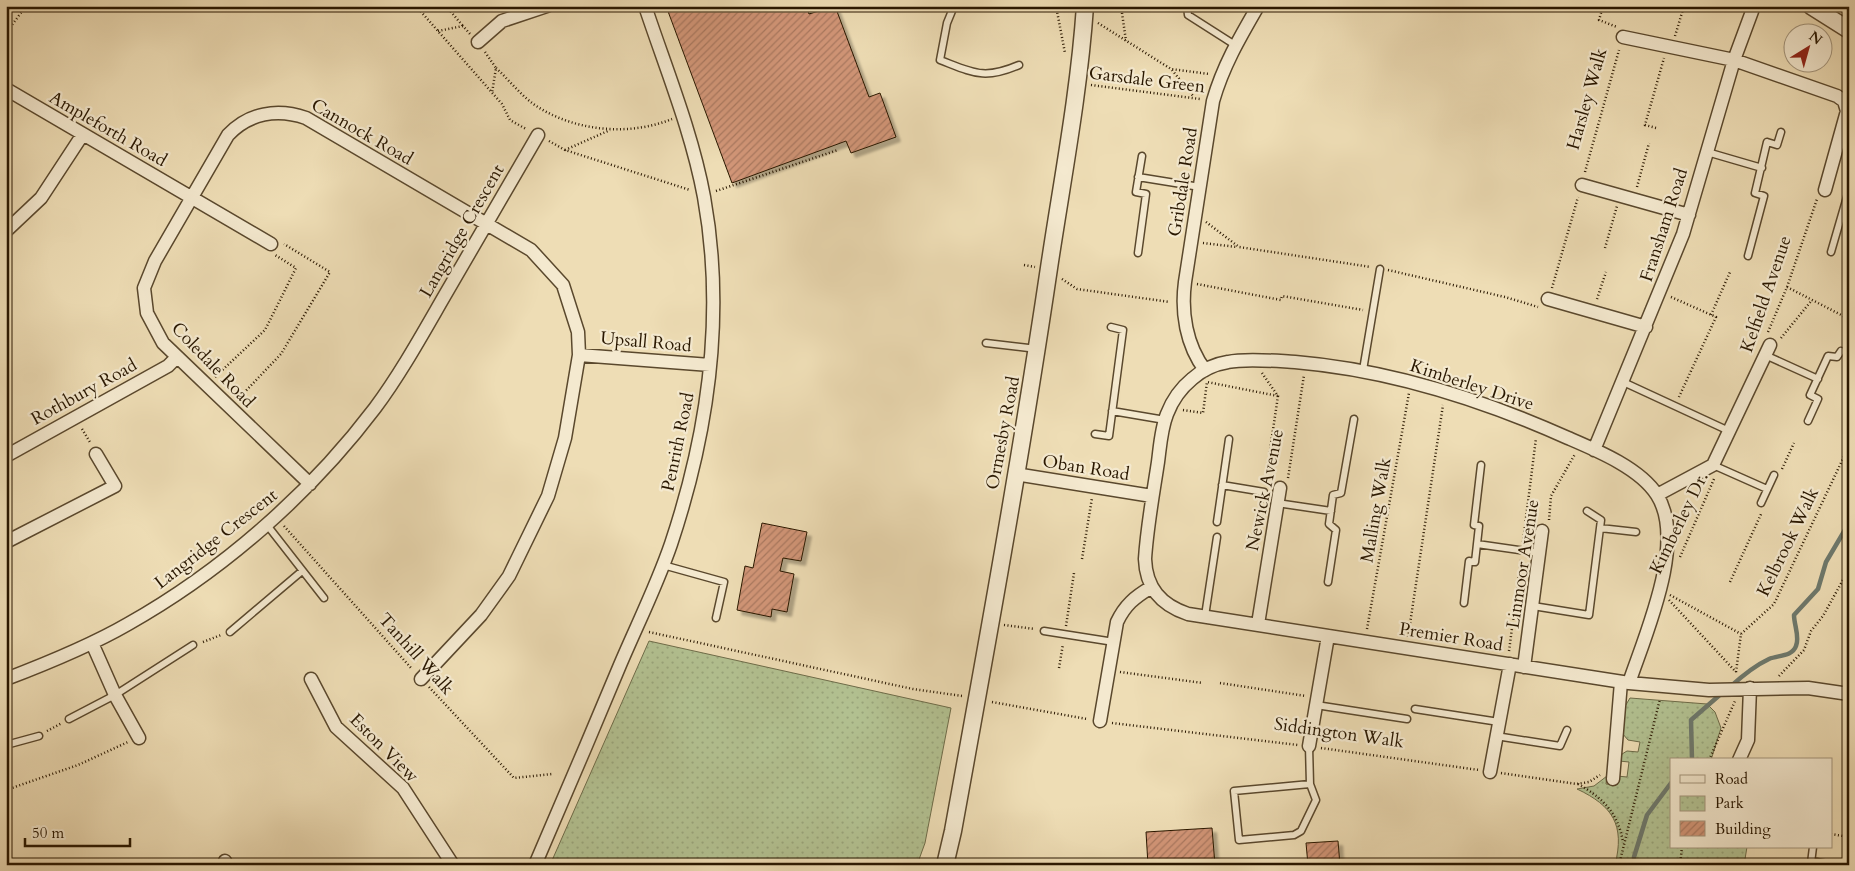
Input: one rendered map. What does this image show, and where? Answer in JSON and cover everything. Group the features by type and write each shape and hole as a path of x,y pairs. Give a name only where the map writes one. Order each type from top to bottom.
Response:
{"street":[{"path":"478,42 502,21 547,6"},
{"name":"Penrith Road","path":"535,865 663,565 697,458 705,411 713,322 712,275 704,195 682,115 646,6"},
{"name":"Gribdale Road","path":"1205,370 1192,349 1182,304 1185,282 1213,101 1220,76 1235,45 1258,6"},
{"name":"Fransham Road","path":"1594,450 1621,381 1646,328 1689,215 1706,151 1734,60 1754,6"},
{"path":"1811,6 1849,30"},
{"name":"Ormesby Road","path":"944,865 953,831 1038,349 1078,84 1085,10"},
{"path":"1623,37 1734,60 1828,91 1844,100 1847,111 1846,118 1825,190"},
{"name":"Ampleforth Road","path":"6,89 271,244"},
{"name":"Cannock Road","path":"192,198 221,147 238,126 258,116 283,112 306,118 531,250 563,285 578,332 579,355 565,438 548,496 509,576 481,615 421,679"},
{"path":"6,231 41,198 83,134"},
{"name":"Langridge Crescent","path":"6,679 92,643 128,625 175,595 272,521 310,484 345,446 402,369 538,136"},
{"path":"1582,185 1689,215"},
{"name":"Coledale Road","path":"192,198 155,260 144,288 144,300 154,329 177,357 206,386 310,484"},
{"path":"1548,299 1646,328"},
{"name":"Kelfield Avenue","path":"1716,466 1729,431 1767,350"},
{"name":"Upsall Road","path":"579,355 710,365"},
{"name":"Rothbury Road","path":"6,456 168,366 177,357"},
{"name":"Kimberley Drive","path":"1152,496 1167,414 1187,383 1205,370 1238,360 1306,363 1363,370 1487,404 1594,450 1626,468 1657,495"},
{"path":"6,542 115,486 96,454"},
{"path":"1613,780 1625,683 1660,590 1667,562 1668,535 1657,495 1716,466"},
{"name":"Oban Road","path":"1015,474 1152,496"},
{"name":"Newick Avenue","path":"1258,624 1280,488"},
{"path":"1100,721 1114,642 1122,610 1131,600 1150,588 1145,572 1145,560 1152,496"},
{"name":"Linmoor Avenue","path":"1524,667 1542,531"},
{"name":"Premier Road","path":"1150,588 1161,600 1174,609 1205,616 1625,683 1708,690 1808,688 1849,694"},
{"path":"1310,746 1328,636"},
{"path":"92,643 115,695 139,738"},
{"path":"1490,772 1510,664"},
{"name":"Eston View","path":"311,679 336,727 403,788 453,865"},
{"path":"1740,758 1748,740 1745,688"}],"lane":[{"path":"954,6 947,23 940,60 982,74 993,74 1019,65"},
{"path":"1187,6 1188,15 1235,45"},
{"path":"1748,256 1764,196 1755,193 1767,142 1777,145 1781,132"},
{"path":"1706,151 1762,168"},
{"path":"1138,252 1146,194 1136,192 1142,156"},
{"path":"1138,177 1200,187"},
{"path":"1832,252 1849,190"},
{"path":"1363,370 1380,268"},
{"path":"1095,434 1109,436 1123,330 1111,327"},
{"path":"986,343 1038,349"},
{"path":"1767,350 1818,379"},
{"path":"1808,421 1818,399 1810,395 1828,356 1837,357 1841,350"},
{"path":"1621,381 1729,431"},
{"path":"1112,412 1167,414"},
{"path":"1328,582 1336,530 1329,524 1333,495 1341,493 1354,419"},
{"path":"1217,522 1229,439"},
{"path":"1464,603 1469,562 1475,562 1479,526 1474,525 1481,465"},
{"path":"1716,466 1767,489"},
{"path":"1761,503 1774,475"},
{"path":"1222,485 1264,492"},
{"path":"1277,503 1331,511"},
{"path":"1533,606 1589,615 1601,520 1587,511"},
{"path":"272,521 302,571 324,598"},
{"path":"1600,528 1636,532"},
{"path":"1205,616 1217,537"},
{"path":"1477,544 1540,553"},
{"path":"663,565 724,582 716,618"},
{"path":"230,632 302,571"},
{"path":"1044,631 1114,642"},
{"path":"69,719 115,695 193,645"},
{"path":"1317,701 1407,719"},
{"path":"1415,709 1499,722"},
{"path":"1496,736 1560,746 1566,730"},
{"path":"6,745 39,736"},
{"path":"1310,746 1310,784 1316,800 1301,831 1294,836 1239,840 1234,790 1310,784"},
{"path":"1813,848 1811,863 1833,865"}],"path":[{"path":"6,34 26,6"},
{"path":"416,6 502,104 510,120 565,150 704,195 838,150"},
{"path":"446,6 478,42 496,68 532,103 556,116 612,130"},
{"path":"1121,6 1126,41"},
{"name":"Harsley Walk","path":"1548,299 1623,37 1619,28 1599,20 1603,6"},
{"path":"1656,128 1645,125 1684,6"},
{"name":"Garsdale Green","path":"1085,10 1126,41 1171,69 1220,76"},
{"path":"438,31 463,26"},
{"path":"492,94 496,68"},
{"path":"1171,69 1195,98"},
{"name":"Garsdale Green","path":"1078,84 1213,101"},
{"path":"565,150 612,130 654,125 682,115"},
{"path":"1634,199 1649,143"},
{"name":"Kelfield Avenue","path":"1767,350 1764,341 1787,287 1820,190 1825,190"},
{"path":"1606,248 1620,195"},
{"path":"206,386 265,330 296,268 267,250 274,238 330,272 281,354 230,409"},
{"path":"1192,241 1239,248"},
{"path":"1024,265 1049,270 1077,289 1182,304"},
{"path":"1593,312 1606,272"},
{"path":"1711,315 1730,272"},
{"path":"1185,282 1281,300 1282,296 1372,312"},
{"path":"1787,287 1849,319"},
{"path":"1660,293 1716,317 1675,406"},
{"path":"1767,350 1775,345 1812,300"},
{"name":"Newick Avenue","path":"1280,488 1286,488 1306,363"},
{"path":"1167,414 1203,413 1208,382 1278,396"},
{"name":"Malling Walk","path":"1365,642 1410,382"},
{"path":"1406,648 1445,391"},
{"path":"75,416 96,454"},
{"name":"Linmoor Avenue","path":"1542,531 1547,533 1551,496 1580,444"},
{"path":"1774,475 1779,476 1794,444"},
{"name":"Kelbrook Walk","path":"1741,634 1774,604 1849,446"},
{"name":"Kimberley Dr.","path":"1680,557 1716,466"},
{"path":"1082,559 1093,487"},
{"path":"1730,582 1765,507 1761,503"},
{"name":"Tanhill Walk","path":"272,521 308,555 514,778 552,774"},
{"path":"1768,688 1804,650 1811,631 1823,616 1849,570"},
{"path":"1059,668 1074,573"},
{"path":"1660,590 1741,634 1736,672 1660,590"},
{"path":"989,622 1044,631"},
{"name":"Siddington Walk","path":"635,630 913,689 977,698 1000,704 1100,721 1310,746 1576,784 1589,782 1599,777 1604,769"},
{"path":"193,645 230,632"},
{"path":"1109,670 1202,683"},
{"path":"1220,683 1317,701"},
{"path":"1619,865 1663,686"},
{"path":"1710,758 1745,688"},
{"path":"39,736 69,719"},
{"path":"6,790 78,765 139,738"},
{"path":"1576,784 1593,793 1612,810 1618,821 1624,845"},
{"path":"1832,834 1849,837"},
{"path":"1680,865 1682,848"}],"green space":[{"path":"649,641 951,708 925,843 917,865 550,865"},
{"path":"1630,698 1707,704 1715,712 1721,728 1712,758 1670,758 1670,848 1747,848 1744,865 1615,865 1618,839 1617,828 1613,818 1600,802 1577,789 1594,786 1607,776 1606,784 1616,785 1617,776 1627,777 1629,762 1619,761 1622,754 1627,751 1638,752 1640,742 1628,740 1622,733 1624,708"}],"building":[{"path":"666,6 806,6 809,14 835,6 869,97 880,93 896,137 851,153 846,141 732,183"},
{"path":"1849,218 1849,236 1845,234"},
{"path":"762,523 807,532 801,561 783,558 780,571 794,574 787,612 772,609 771,617 737,610 745,566 753,568"},
{"path":"1212,828 1215,865 1148,865 1146,832"},
{"path":"1338,841 1340,865 1308,865 1306,843"}],"waterway":[{"path":"1730,687 1758,665 1794,650 1797,642 1794,615 1818,589 1826,562 1849,523"},
{"path":"1692,758 1691,720 1722,693"},
{"path":"1634,865 1634,857 1647,815 1670,784"}]}
